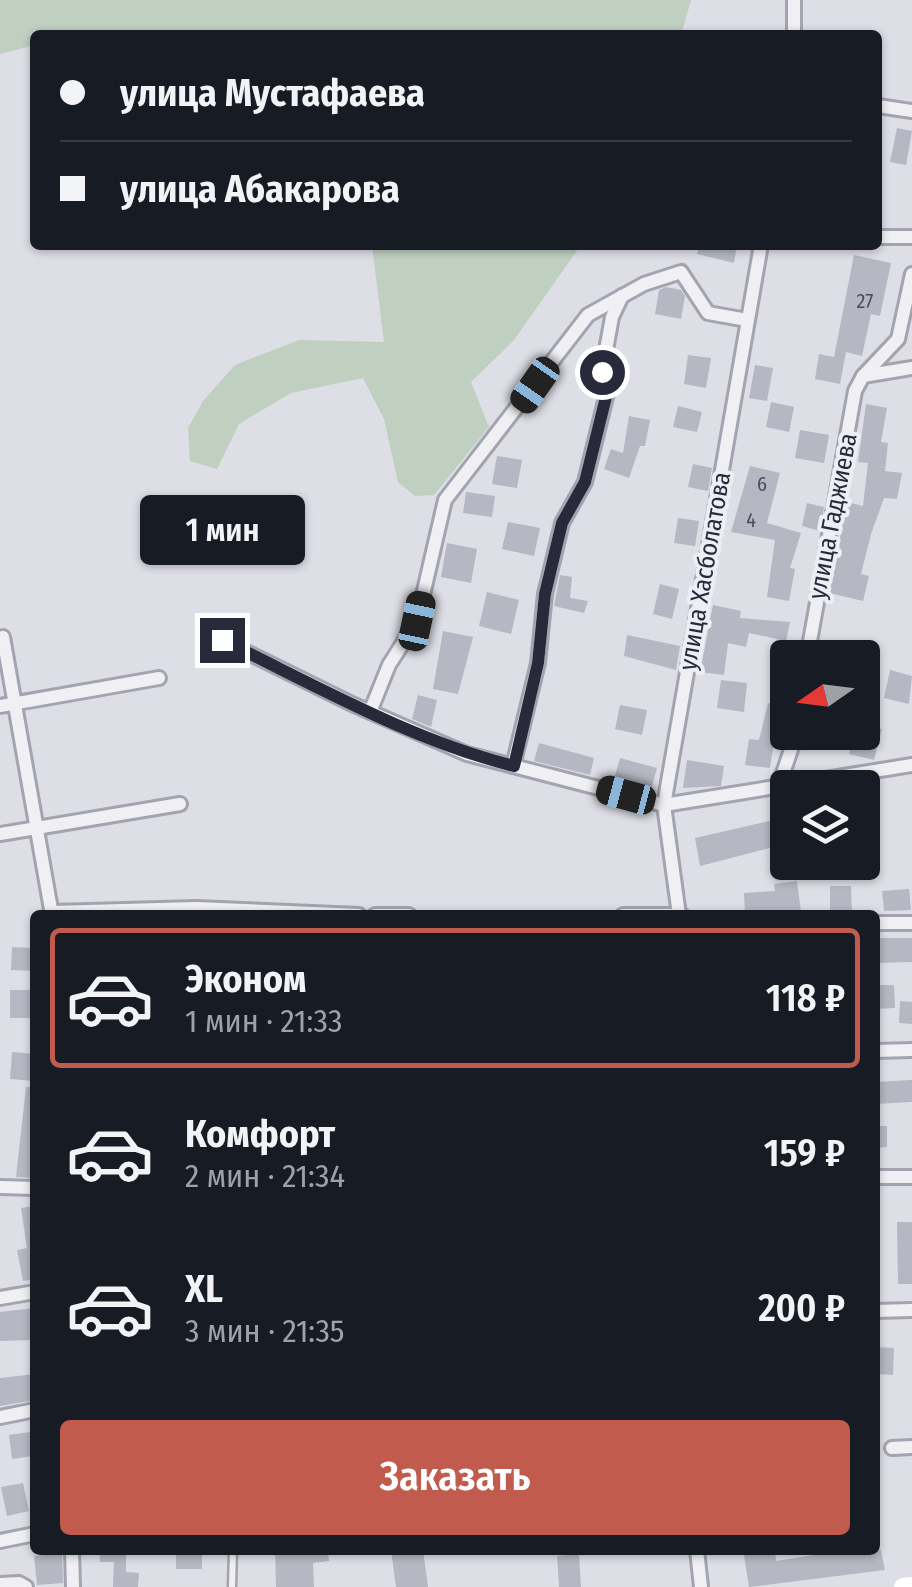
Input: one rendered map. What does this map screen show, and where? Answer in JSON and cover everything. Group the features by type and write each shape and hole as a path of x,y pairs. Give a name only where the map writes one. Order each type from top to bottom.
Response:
{"street":[{"path":"794,0 794,30"},
{"path":"882,107 912,111"},
{"path":"882,238 912,237"},
{"name":"улица Хасболатова","path":"680,910 664,805 760,250"},
{"path":"370,712 389,665 417,621 446,500 588,315 622,296 682,272 708,312 747,320"},
{"path":"862,376 898,339 912,274"},
{"path":"514,766 538,663 545,594 562,523 585,482 607,393 602,372 612,316 622,296"},
{"path":"862,376 912,368"},
{"name":"улица Гаджиева","path":"810,640 855,391 862,376"},
{"path":"3,636 51,910"},
{"path":"222,640 370,712 468,754 664,805 770,789"},
{"path":"0,706 159,678"},
{"path":"878,770 912,764"},
{"path":"0,834 180,804"},
{"path":"148,910 243,910"},
{"path":"880,923 912,923"},
{"path":"880,1051 912,1050"},
{"path":"880,1177 912,1177"},
{"path":"0,1187 30,1188"},
{"path":"0,1298 30,1293"},
{"path":"880,1311 912,1310"},
{"path":"0,1418 30,1411"},
{"path":"892,1448 912,1448"},
{"path":"0,1542 30,1535"},
{"path":"72,1555 73,1587"},
{"path":"698,1555 702,1587"},
{"path":"0,1584 19,1582 26,1587"},
{"path":"904,1587 912,1586"}],"lane":[{"path":"232,1555 232,1587"}],"green space":[{"path":"0,0 691,0 682,30 30,30 30,46 0,54"},
{"path":"373,250 577,250 514,340 471,382 489,427 434,495 415,496 398,482 384,419 363,378 291,393 239,424 217,469 190,461 188,428 203,401 235,365 299,340 384,342"}],"building":[{"path":"897,128 912,131 906,165 890,162"},
{"path":"698,250 736,250 734,263 697,254"},
{"path":"854,255 891,263 880,316 871,314 862,356 846,352 840,384 815,379 819,354 834,357"},
{"path":"659,290 681,290 685,296 681,319 655,314"},
{"path":"688,355 711,358 706,388 684,384"},
{"path":"755,365 773,368 767,401 749,398"},
{"path":"771,402 794,407 789,432 766,427"},
{"path":"866,404 887,408 881,442 888,443 885,471 902,473 897,499 884,498 871,534 861,574 869,576 863,601 829,593 847,502 863,506 868,463 858,462"},
{"path":"678,406 702,412 697,432 673,427"},
{"path":"629,416 650,420 645,446 640,446 629,478 604,469 611,449 623,453"},
{"path":"800,430 829,435 824,463 795,458"},
{"path":"497,456 522,460 517,488 492,484"},
{"path":"693,464 712,468 708,491 688,487"},
{"path":"750,466 780,473 767,523 801,533 790,568 795,569 789,601 767,597 775,540 731,532"},
{"path":"466,492 495,496 492,517 463,513"},
{"path":"807,503 824,507 820,531 802,526"},
{"path":"678,518 699,521 695,546 674,543"},
{"path":"508,522 540,528 534,556 502,549"},
{"path":"447,543 477,549 471,583 441,577"},
{"path":"560,575 572,577 570,598 588,601 584,613 554,606"},
{"path":"660,584 679,589 672,619 653,614"},
{"path":"487,592 519,600 511,634 479,626"},
{"path":"713,605 741,611 740,618 790,622 786,640 749,633 746,647 728,643 724,675 700,672"},
{"path":"443,631 473,637 458,694 433,689"},
{"path":"627,635 680,646 676,670 624,656"},
{"path":"890,670 912,676 909,704 884,698"},
{"path":"721,680 747,683 744,712 717,708"},
{"path":"418,695 437,700 431,727 412,719"},
{"path":"770,703 770,768 745,765 749,739 759,740"},
{"path":"620,705 647,710 642,735 615,729"},
{"path":"539,743 594,758 590,775 534,761"},
{"path":"850,750 877,750 874,760 849,754"},
{"path":"620,758 657,768 651,789 614,779"},
{"path":"687,760 724,766 721,786 683,788"},
{"path":"770,821 770,848 700,866 695,838"},
{"path":"797,881 801,910 745,910 744,893 775,891 774,884"},
{"path":"830,886 851,886 852,910 830,910"},
{"path":"909,889 911,910 884,911 882,891"},
{"path":"880,938 912,938 912,962 880,963"},
{"path":"12,947 30,948 30,971 11,970"},
{"path":"880,985 894,985 895,1008 880,1009"},
{"path":"10,990 30,990 30,1018 10,1018"},
{"path":"900,1001 912,1002 912,1024 899,1023"},
{"path":"12,1052 30,1054 30,1081 10,1079"},
{"path":"912,1080 912,1102 880,1104 880,1082"},
{"path":"26,1087 30,1087 30,1178 16,1177"},
{"path":"880,1126 887,1126 887,1147 880,1148"},
{"path":"30,1207 30,1280 23,1281 17,1250 27,1248 21,1208"},
{"path":"897,1222 912,1222 912,1284 898,1284"},
{"path":"30,1309 30,1340 0,1341 0,1312"},
{"path":"880,1347 894,1348 893,1375 880,1374"},
{"path":"30,1375 30,1401 0,1406 0,1378"},
{"path":"30,1432 30,1456 12,1459 9,1435"},
{"path":"23,1483 29,1511 7,1516 1,1487"},
{"path":"881,1550 885,1570 749,1587 744,1555 775,1555 776,1561 814,1555 880,1555"},
{"path":"62,1555 63,1583 37,1585 34,1556"},
{"path":"99,1555 126,1555 126,1572 139,1573 138,1587 113,1587 114,1562 100,1562"},
{"path":"176,1555 202,1555 202,1569 176,1569"},
{"path":"275,1555 328,1555 329,1561 313,1563 314,1587 276,1587"},
{"path":"392,1555 424,1555 428,1587 396,1587"},
{"path":"579,1555 581,1587 559,1587 557,1556"}],"route":[{"path":"222,640 370,712 468,754 514,766 538,663 545,594 562,523 585,482 607,393 602,372"}]}
